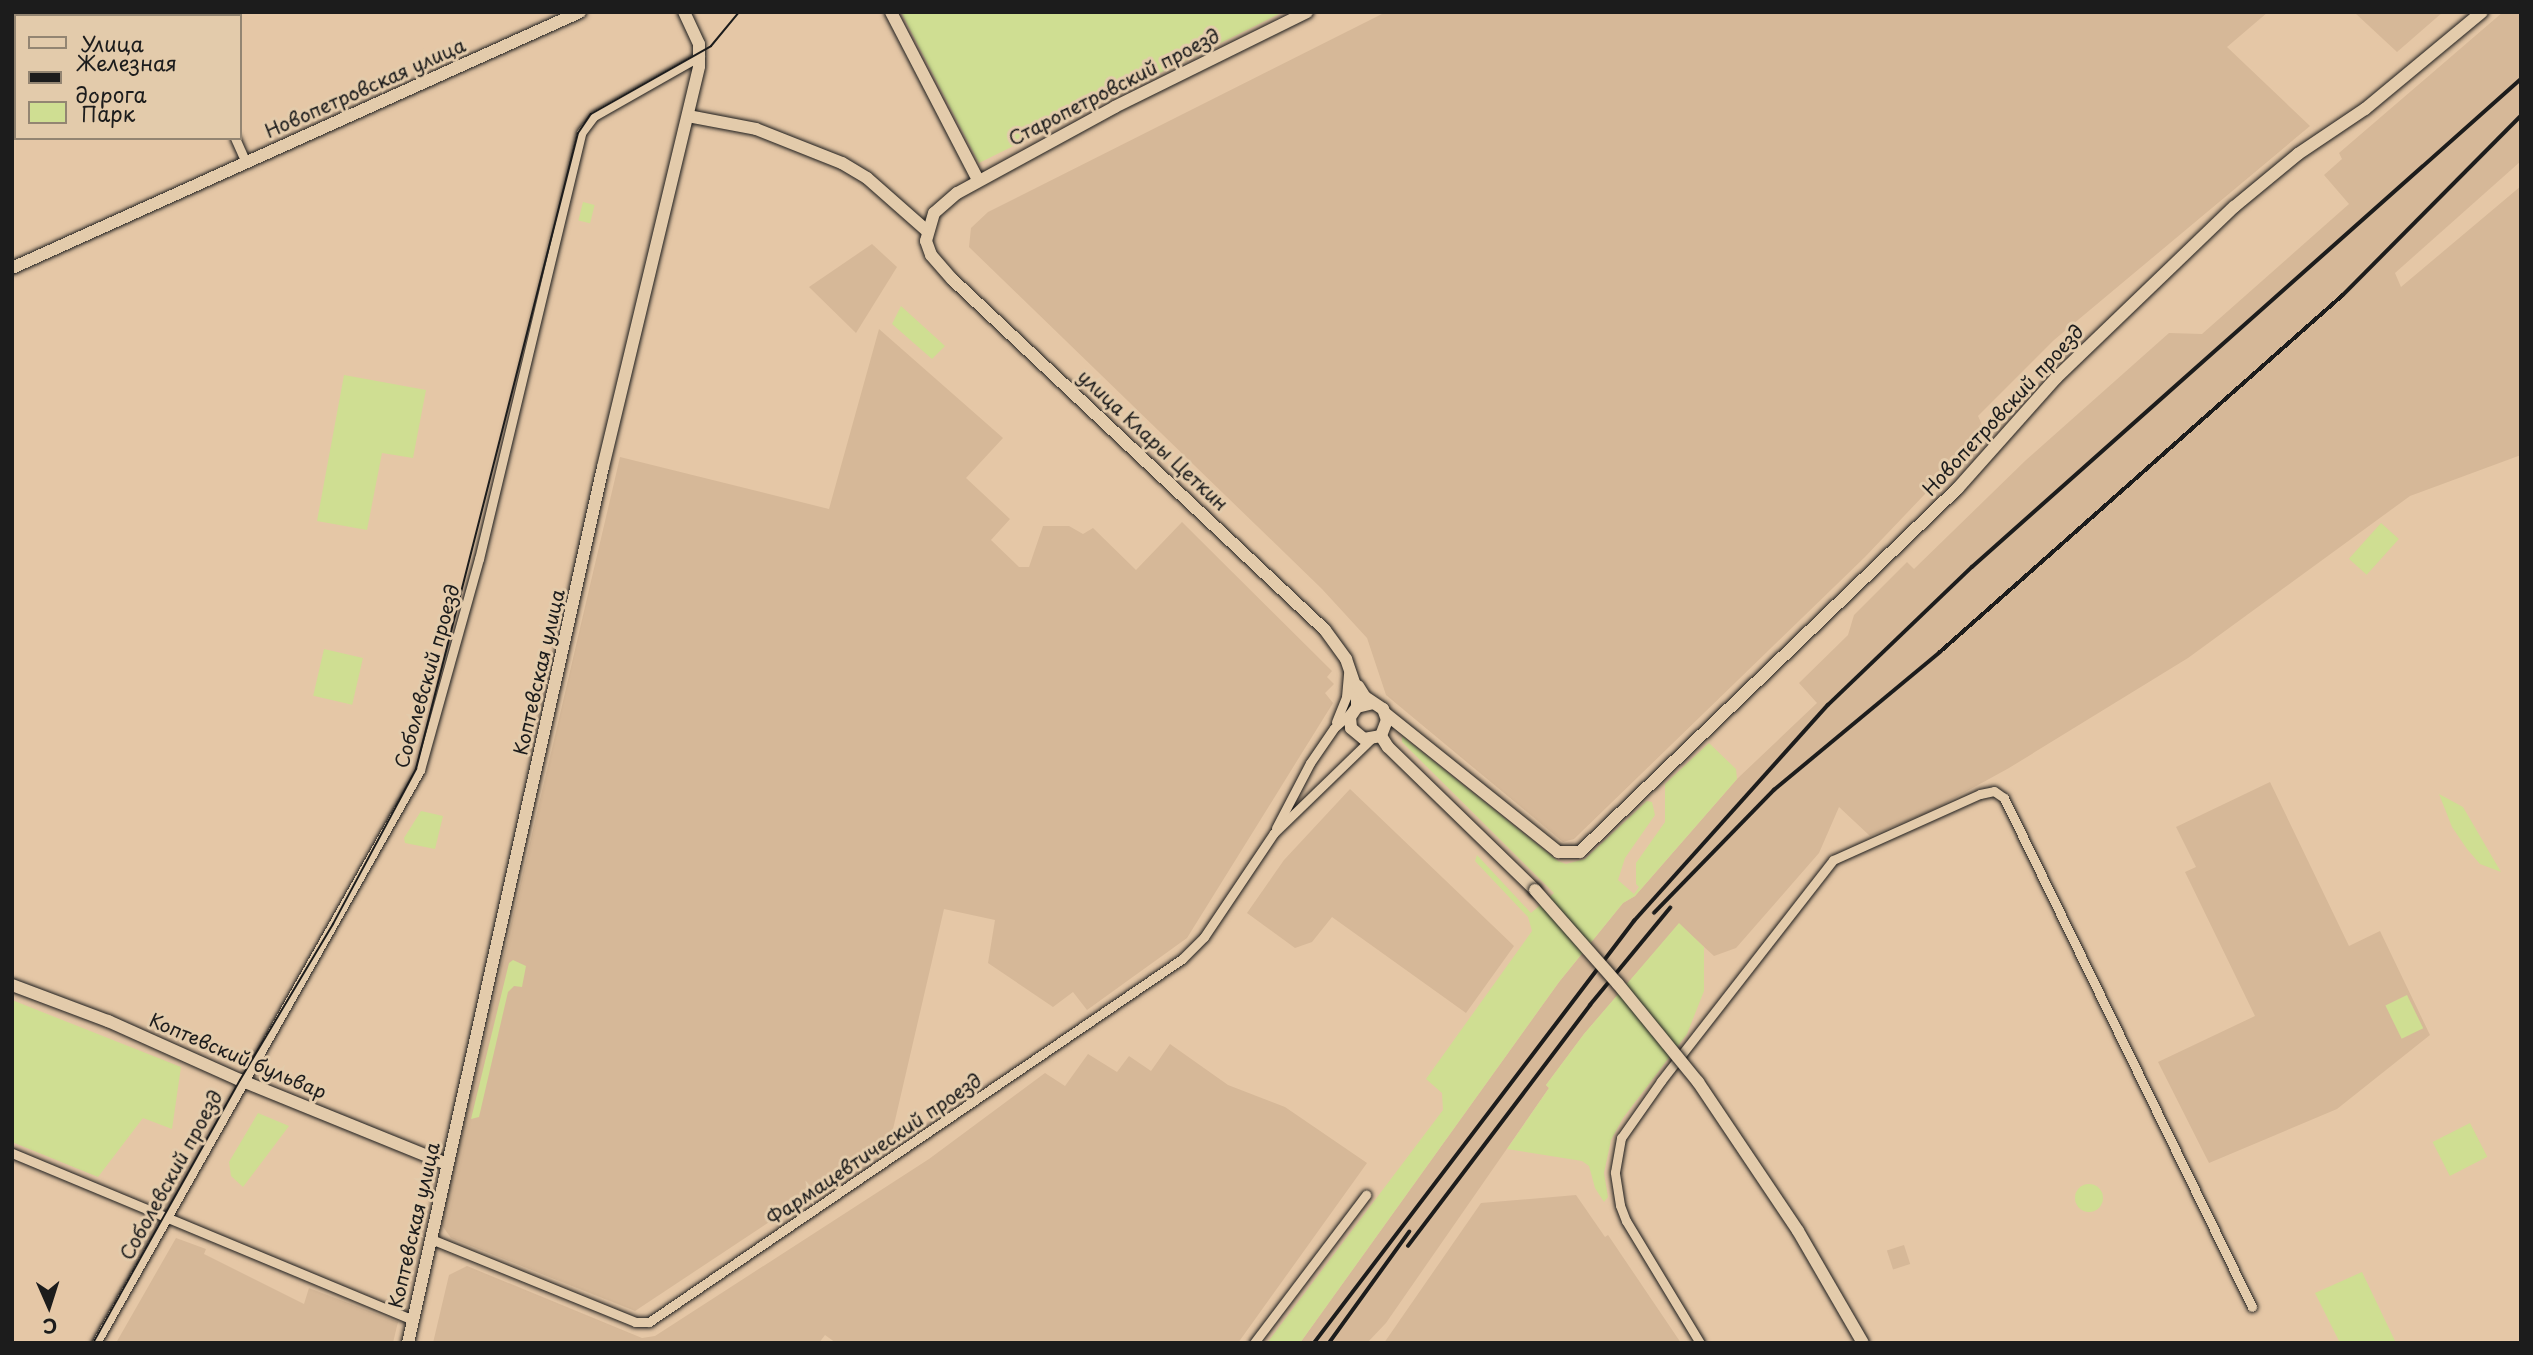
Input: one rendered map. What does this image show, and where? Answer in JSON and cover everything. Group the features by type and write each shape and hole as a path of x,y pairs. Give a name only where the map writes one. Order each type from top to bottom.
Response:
{"street":[{"name":"Новопетровская улица","path":"12,268 580,12"},
{"name":"Коптевская улица","path":"408,1343 489,990 603,467 688,116 700,55 697,37 684,12"},
{"path":"891,12 978,180 944,202 934,213 926,230"},
{"name":"Старопетровский проезд","path":"978,180 1115,107 1307,12"},
{"name":"Новопетровский проезд","path":"1386,715 1558,852 1580,852 1958,488 2056,378 2234,207 2298,154 2365,109 2482,12"},
{"name":"Соболевский проезд","path":"96,1343 420,770 480,559 581,133 594,116 700,55"},
{"name":"улица Клары Цеткин","path":"688,116 756,129 842,163 867,178 926,230 928,249 952,279 1325,630 1346,660 1354,680 1373,703"},
{"path":"236,140 246,163"},
{"name":"Фармацевтический проезд","path":"431,1239 635,1322 649,1322 1182,959 1204,937 1274,833 1305,773 1334,728 1346,697 1346,660"},
{"name":"улица Клары Цеткин","path":"1354,680 1355,709"},
{"path":"1375,738 1387,726 1386,715 1373,703 1355,709 1351,728 1359,737 1375,738 1388,747 1535,890 1618,984 1698,1082 1798,1231 1863,1343"},
{"name":"Фармацевтический проезд","path":"1334,728 1355,709"},
{"name":"Фармацевтический проезд","path":"1274,833 1375,738"},
{"path":"1700,1343 1626,1221 1620,1205 1615,1172 1621,1139 1661,1081 1812,883 1841,856 1980,794 1994,791 2004,798 2252,1307"},
{"name":"Коптевский бульвар","path":"12,985 108,1021 243,1081 447,1164"},
{"path":"12,1153 412,1320"},
{"path":"1254,1343 1366,1195"}],"shaded area":[{"path":"1386,12 2268,12 2227,47 2310,126 2054,340 1978,416 1985,431 1865,557 1574,839 1563,842 1386,695 1367,638 1322,589 969,247 971,228 988,212"},
{"path":"2354,12 2443,12 2397,52"},
{"path":"2503,12 2521,12 2521,161 2395,273 2401,287 2521,186 2521,455 2410,496 2188,658 2009,768 1929,812 1870,836 1839,807 1819,853 1736,948 1714,956 1679,924 1584,1034 1546,1085 1549,1088 1386,1323 1367,1343 1300,1343 1559,982 1623,903 1635,896 1737,779 1817,703 1799,683 1848,635 1854,615 1907,562 1914,569 2026,460 2169,333 2202,334 2349,204 2324,175 2342,159 2339,153"},
{"path":"872,244 897,267 856,333 809,287"},
{"path":"879,329 1003,438 966,478 1010,519 991,540 1019,567 1029,567 1043,526 1069,526 1083,534 1093,528 1136,570 1182,522 1332,671 1327,677 1334,684 1325,693 1333,703 1187,938 1087,1010 1073,992 1053,1007 988,963 995,920 944,909 890,1142 635,1311 451,1238 441,1224 620,457 829,509"},
{"path":"2270,782 2349,946 2380,931 2430,1035 2337,1109 2209,1163 2158,1062 2255,1016 2185,872 2196,867 2176,827"},
{"path":"1350,789 1514,946 1466,1013 1332,917 1312,942 1295,948 1247,913 1284,860"},
{"path":"1170,1044 1228,1085 1285,1107 1367,1163 1238,1343 836,1343 825,1335 819,1343 433,1343 449,1275 467,1266 642,1338 655,1336 929,1159 1045,1073 1065,1086 1088,1054 1117,1072 1129,1056 1151,1071"},
{"path":"1576,1195 1605,1237 1608,1235 1681,1343 1384,1343 1481,1203"},
{"path":"176,1238 206,1249 204,1254 304,1304 309,1288 398,1322 393,1343 116,1343"},
{"path":"1904,1245 1910,1264 1893,1270 1887,1251"}],"green space":[{"path":"901,12 1283,12 979,163"},
{"path":"583,202 595,205 590,223 578,220"},
{"path":"901,306 945,346 932,359 892,324"},
{"path":"344,375 426,390 413,458 382,453 367,530 317,521"},
{"path":"2381,523 2399,539 2367,575 2349,559"},
{"path":"324,649 363,658 352,705 313,696"},
{"path":"1402,736 1558,861 1566,864 1585,859 1647,801 1652,802 1655,815 1625,858 1618,880 1634,894 1639,887 1636,884 1636,863 1665,822 1665,784 1709,743 1736,769 1737,779 1635,896 1623,903 1559,982 1300,1343 1267,1343 1443,1110 1442,1093 1426,1079 1532,931 1528,917 1475,861 1477,855 1531,913 1554,893 1402,742"},
{"path":"2439,794 2463,807 2501,872 2480,864 2467,849 2452,827"},
{"path":"421,811 443,816 435,849 405,843 404,838"},
{"path":"1679,923 1704,947 1704,991 1687,1034 1623,1118 1611,1140 1604,1173 1608,1197 1604,1202 1595,1188 1589,1166 1582,1161 1507,1149 1549,1088 1546,1085 1584,1034"},
{"path":"513,960 526,966 522,987 514,986 508,992 479,1117 471,1119 509,963"},
{"path":"2407,995 2423,1028 2402,1039 2385,1006"},
{"path":"12,1000 181,1067 172,1129 143,1118 98,1177 12,1142"},
{"path":"258,1113 289,1126 243,1187 231,1176 229,1162"},
{"path":"2470,1123 2487,1157 2450,1176 2433,1142"},
{"path":"2089,1184 2099,1188 2103,1198 2099,1208 2089,1212 2079,1208 2075,1198 2079,1188"},
{"path":"2362,1272 2396,1343 2340,1343 2315,1293"}],"tram line":[{"path":"93,1343 240,1080 333,924 416,769 578,133 591,114 711,46 739,12"}],"railway":[{"path":"1314,1343 1634,921 1828,705 1972,567 2521,79"},
{"path":"1654,913 1774,790 1940,652 2343,295 2521,116"},
{"path":"1408,1246 1590,1005 1670,908"},
{"path":"1329,1343 1409,1232"}]}
